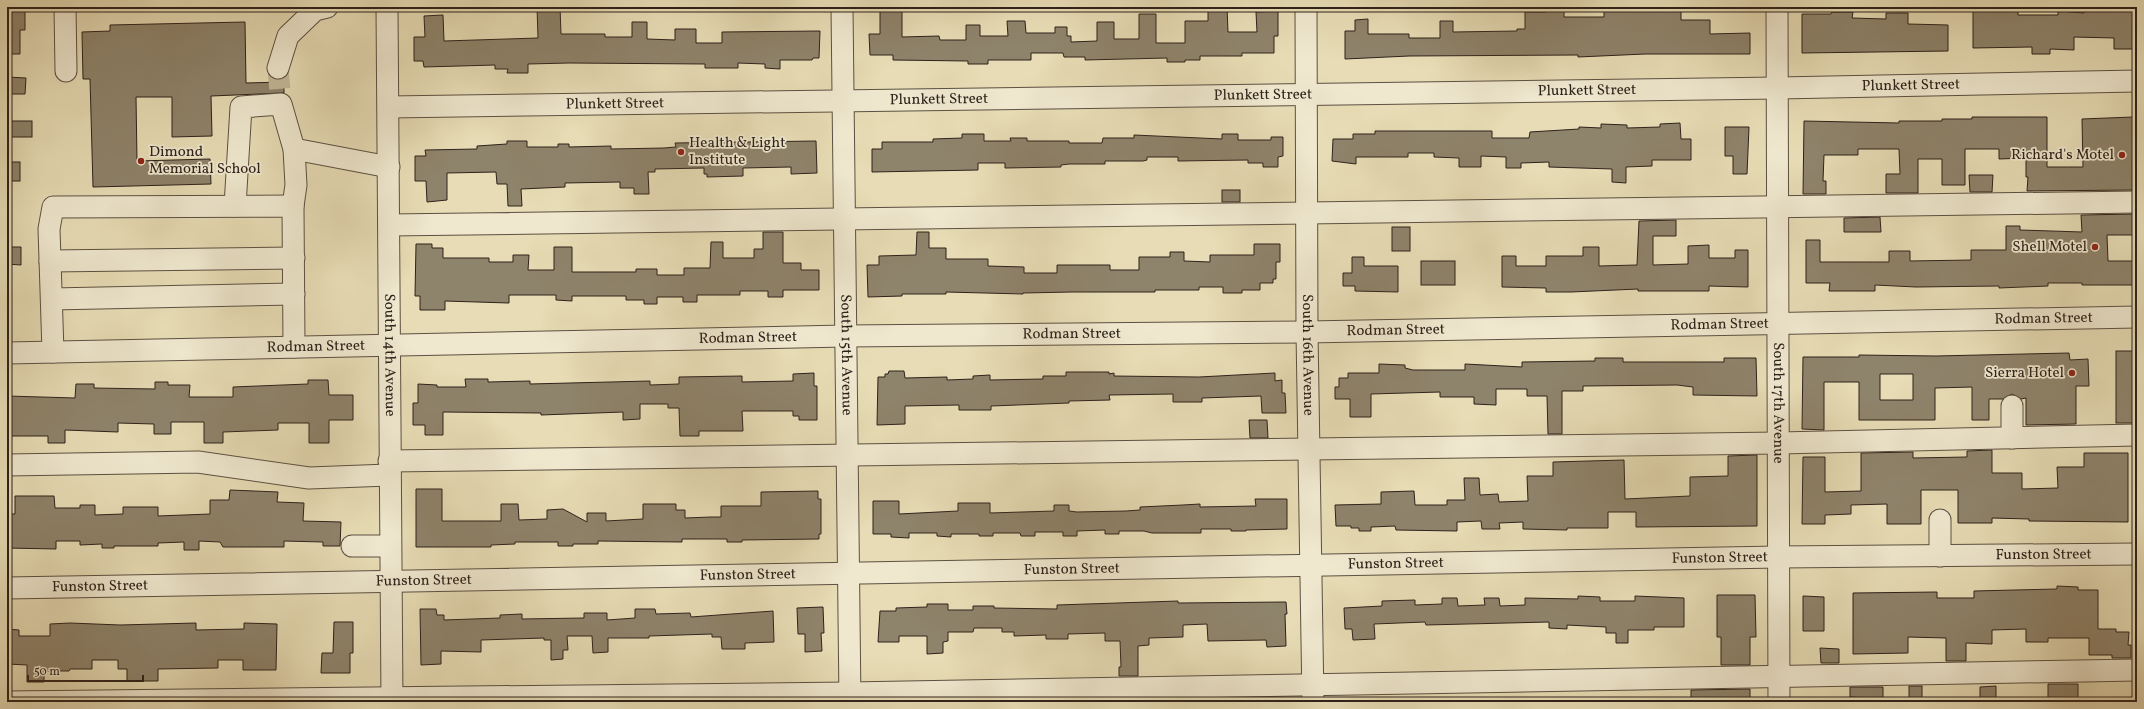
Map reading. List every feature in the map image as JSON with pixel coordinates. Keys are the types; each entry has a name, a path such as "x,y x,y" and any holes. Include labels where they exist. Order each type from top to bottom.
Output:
{"street":[{"path":"65,7 66,71"},
{"path":"278,68 288,36 315,10 328,7"},
{"name":"South 14th Avenue","path":"387,7 389,167 388,345 392,700"},
{"name":"South 15th Avenue","path":"842,7 843,219 850,697"},
{"name":"South 16th Avenue","path":"1306,7 1305,95 1307,332 1313,693"},
{"name":"South 17th Avenue","path":"1777,7 1779,702"},
{"name":"Plunkett Street","path":"388,107 1778,88 2137,81"},
{"path":"234,206 241,107 281,104 294,149 296,185 293,206 294,347"},
{"path":"294,149 389,167"},
{"path":"388,225 2137,202"},
{"path":"53,352 49,229 53,207 293,206"},
{"path":"50,261 294,258"},
{"path":"52,299 294,294"},
{"name":"Rodman Street","path":"7,352 845,336 1307,332 1779,322 2137,317"},
{"path":"2012,406 2012,438"},
{"path":"7,464 198,462 309,478 390,468 846,456 1779,443 2137,435"},
{"path":"1940,520 1940,556"},
{"path":"352,546 390,546"},
{"name":"Funston Street","path":"7,588 1778,557 2137,554"},
{"path":"7,702 1313,693 1779,676 2137,670"}],"building":[{"path":"7,7 25,7 25,30 20,30 20,54 7,54"},
{"path":"537,7 560,7 561,34 605,34 605,37 632,37 632,22 647,22 647,39 675,40 675,29 696,29 696,43 722,43 722,32 820,31 819,58 813,58 812,60 780,60 780,69 765,68 765,64 738,63 738,68 705,68 705,64 528,64 528,73 507,73 508,69 495,69 495,65 424,67 423,61 414,61 414,37 425,37 424,16 443,15 444,41 538,38"},
{"path":"880,7 902,7 902,37 939,36 940,40 966,40 966,25 980,25 980,36 1008,36 1007,21 1025,21 1026,33 1055,33 1055,27 1067,27 1067,36 1071,36 1071,42 1097,41 1097,22 1114,22 1114,39 1139,39 1139,14 1156,14 1156,43 1185,43 1185,21 1208,21 1208,7 1227,7 1228,32 1257,32 1256,12 1278,11 1278,36 1274,36 1274,53 1242,53 1242,56 1200,56 1200,60 1185,60 1185,62 1167,62 1167,58 1085,60 1085,57 1064,57 1063,53 1031,53 1031,60 988,60 988,64 968,64 968,61 893,60 893,55 870,55 869,34 880,34"},
{"path":"1546,7 1564,7 1564,17 1604,17 1604,7 1681,7 1681,20 1710,20 1710,34 1750,33 1750,54 1645,54 1578,57 1578,55 1409,56 1345,59 1345,31 1355,31 1355,20 1368,19 1368,34 1409,34 1409,38 1440,38 1440,21 1453,21 1453,32 1517,31 1517,29 1525,29 1525,12 1546,12"},
{"path":"1973,7 2018,7 2018,15 2058,15 2058,11 2084,13 2084,7 2137,7 2137,49 2114,49 2114,38 2074,37 2074,50 2050,49 2050,54 2032,54 2032,47 1973,48"},
{"path":"1832,12 1853,12 1852,18 1886,19 1886,13 1908,13 1908,24 1948,25 1948,51 1802,53 1802,14 1831,14"},
{"path":"245,22 246,83 284,82 284,93 211,96 212,136 172,137 172,97 136,97 137,161 210,159 211,184 93,187 90,79 83,79 82,32 110,31 110,25"},
{"path":"7,77 26,78 25,94 7,94"},
{"path":"1972,117 2047,117 2047,167 2083,167 2082,119 2133,117 2133,190 2027,191 2028,177 2026,177 2026,158 1999,159 1999,149 1965,149 1965,185 1942,185 1942,159 1918,159 1918,193 1886,193 1886,174 1900,174 1899,149 1858,149 1858,155 1824,155 1823,181 1826,181 1826,194 1803,194 1804,121 1899,123 1899,121 1972,119"},
{"path":"7,121 32,121 32,137 7,137"},
{"path":"1680,123 1681,139 1691,139 1691,160 1652,160 1652,166 1626,167 1626,183 1612,182 1612,169 1549,167 1549,162 1521,163 1521,168 1506,168 1506,157 1481,156 1481,167 1459,167 1459,158 1434,157 1434,153 1408,153 1408,157 1356,157 1356,164 1332,161 1333,139 1353,139 1353,134 1375,134 1375,131 1492,131 1492,138 1529,138 1530,132 1579,129 1579,127 1601,128 1601,124 1627,125 1627,128 1660,127 1660,124"},
{"path":"1725,127 1749,127 1747,174 1733,174 1733,156 1725,156"},
{"path":"962,134 984,134 984,141 1011,141 1010,138 1027,138 1027,141 1069,141 1069,143 1102,143 1103,138 1134,138 1134,135 1222,139 1222,134 1238,134 1238,140 1271,140 1271,137 1283,137 1283,156 1278,157 1278,167 1263,167 1263,163 1248,163 1248,160 1178,161 1178,157 1147,157 1147,160 1143,161 1105,161 1105,164 1069,164 1061,165 1061,167 1005,168 1005,163 978,163 978,170 872,172 872,149 882,149 882,142 933,142 933,139 962,138"},
{"path":"507,141 527,141 527,147 558,147 558,144 569,144 569,147 611,146 611,149 676,147 675,143 816,141 817,173 791,174 791,167 743,168 743,176 707,177 707,174 704,174 704,168 655,169 655,172 648,172 649,194 634,194 634,188 620,188 620,182 565,183 565,187 521,189 522,206 508,206 507,184 497,184 496,172 447,173 447,200 427,202 426,181 415,181 415,156 426,156 425,150 477,149 477,146 507,144"},
{"path":"7,162 20,162 20,181 7,181"},
{"path":"1969,175 1993,175 1992,192 1970,192"},
{"path":"1222,190 1240,190 1240,202 1222,202"},
{"path":"2137,214 2137,235 2107,235 2108,261 2137,261 2137,285 2082,285 2082,283 2048,283 2048,286 1999,288 1999,286 1916,287 1875,285 1875,291 1829,291 1830,283 1806,283 1806,240 1820,240 1820,262 1889,262 1889,251 1910,251 1910,261 1971,260 1971,250 2006,250 2006,226 2020,226 2020,230 2082,232 2081,215"},
{"path":"1880,217 1881,232 1844,232 1844,218"},
{"path":"1676,220 1676,236 1653,236 1653,265 1688,264 1688,246 1709,245 1709,258 1735,258 1735,250 1748,250 1748,287 1709,286 1709,291 1638,291 1638,289 1546,292 1546,288 1502,287 1502,256 1516,256 1516,266 1546,266 1546,256 1583,256 1583,247 1599,247 1599,266 1637,265 1639,221"},
{"path":"1392,227 1410,227 1410,251 1392,251"},
{"path":"763,232 783,232 783,263 801,263 801,270 819,270 819,290 783,290 783,297 768,297 768,291 740,291 740,295 697,295 697,302 683,302 683,297 657,297 657,304 644,304 644,300 626,300 626,296 572,296 572,301 556,300 556,295 509,295 509,303 445,301 445,310 420,310 420,296 415,296 416,244 432,244 432,248 443,248 443,258 489,258 489,262 513,262 513,255 529,255 528,270 554,270 554,247 572,247 572,272 636,272 636,269 657,269 657,275 684,275 684,268 710,268 711,242 723,242 723,258 754,258 754,249 763,249"},
{"path":"917,232 929,232 929,248 946,248 946,259 988,259 988,266 1024,267 1024,273 1057,273 1057,265 1110,265 1110,270 1139,270 1139,257 1170,257 1170,252 1184,252 1184,261 1210,262 1210,255 1254,255 1254,244 1280,244 1280,262 1276,262 1276,279 1273,279 1273,283 1260,283 1260,290 1242,290 1242,293 1223,293 1223,287 1199,287 1199,290 1155,290 1155,292 1072,292 1023,294 946,292 946,294 902,294 902,296 868,297 867,265 879,265 879,256 916,255"},
{"path":"7,247 21,247 21,265 7,264"},
{"path":"1352,257 1364,257 1364,266 1398,266 1398,292 1355,291 1355,286 1343,286 1343,273 1352,273"},
{"path":"1421,261 1455,261 1455,285 1421,285"},
{"path":"2116,351 2137,351 2137,423 2116,423"},
{"path":"2069,353 2070,360 2088,359 2089,386 2076,386 2076,424 2026,425 2026,398 2021,399 2012,394 2003,399 1989,399 1989,420 1972,420 1972,387 1935,388 1935,420 1859,420 1859,382 1824,382 1824,430 1802,429 1803,357 1859,357 1859,355 1936,356","holes":["1880,374 1913,374 1913,400 1880,400"]},
{"path":"1595,358 1623,358 1623,362 1724,362 1724,358 1756,358 1757,396 1693,395 1693,387 1677,385 1583,386 1583,391 1562,391 1562,434 1548,434 1547,396 1527,396 1527,389 1496,389 1496,405 1474,404 1474,397 1440,397 1440,392 1371,394 1371,417 1350,417 1350,399 1335,399 1335,387 1339,387 1339,378 1348,378 1348,373 1379,373 1379,364 1405,365 1405,368 1413,370 1465,370 1465,364 1522,367 1522,362 1595,361"},
{"path":"889,371 904,371 905,378 947,377 947,380 973,379 973,376 990,375 990,380 1043,379 1043,376 1066,376 1066,372 1109,372 1109,374 1114,373 1114,376 1199,377 1275,373 1275,381 1282,380 1282,393 1285,393 1286,413 1262,413 1261,396 1202,398 1202,402 1173,402 1173,394 1109,395 1110,400 991,406 991,410 959,410 959,405 905,406 905,424 877,425 878,377 885,377 885,374 888,374"},
{"path":"814,373 814,386 817,386 817,420 799,420 799,416 793,416 793,411 742,411 743,431 699,431 699,436 680,436 679,408 668,408 668,404 640,404 640,419 623,420 623,412 541,415 541,413 443,412 443,435 425,435 425,425 413,425 413,403 418,403 418,384 437,385 437,387 466,387 465,379 488,379 488,382 530,381 530,384 650,381 650,385 679,384 679,377 742,376 742,382 793,381 793,374"},
{"path":"308,380 328,380 329,395 353,395 353,420 329,420 329,443 309,443 309,423 278,423 278,430 223,432 223,443 204,443 204,422 171,422 171,434 154,434 154,424 118,423 118,432 65,430 65,443 48,443 48,436 7,436 7,396 75,398 76,384 94,384 94,388 155,389 155,382 168,382 168,385 190,385 189,397 233,397 233,387 308,384"},
{"path":"1249,420 1267,420 1268,438 1250,438"},
{"path":"1992,450 1992,473 2022,473 2022,489 2058,488 2057,467 2084,467 2084,453 2128,453 2128,522 2029,521 2029,519 1992,518 1992,523 1958,523 1958,490 1921,490 1921,524 1887,524 1887,504 1851,505 1851,514 1825,515 1825,524 1802,524 1803,457 1825,457 1825,492 1861,491 1861,453 1913,452 1913,458 1967,457 1967,451"},
{"path":"1757,455 1757,526 1636,527 1636,512 1608,512 1608,528 1567,528 1567,530 1523,529 1523,522 1499,523 1500,529 1482,529 1481,521 1457,522 1457,531 1396,530 1395,526 1371,527 1371,531 1359,531 1359,528 1351,528 1351,526 1336,526 1335,505 1381,504 1381,492 1414,491 1415,505 1447,505 1447,500 1465,500 1464,478 1479,478 1480,495 1498,494 1499,502 1528,501 1527,476 1553,476 1553,462 1624,460 1625,499 1690,496 1690,477 1728,476 1728,456"},
{"path":"416,489 442,489 442,521 501,521 501,504 518,504 519,520 547,519 547,510 563,509 587,522 587,513 606,513 606,521 643,519 643,504 676,504 676,510 685,510 685,518 721,517 721,506 761,506 761,492 818,491 818,499 821,499 821,534 819,534 819,539 742,540 742,542 727,542 727,539 682,539 682,542 598,541 598,544 573,544 573,546 558,546 558,542 515,542 515,544 491,545 491,547 416,547"},
{"path":"230,490 278,492 277,502 304,503 303,521 341,522 340,546 323,546 323,542 284,541 284,547 223,547 220,542 199,541 199,550 184,550 184,542 158,543 158,546 114,546 114,548 102,548 102,544 80,545 80,541 56,541 56,549 7,548 7,514 15,514 15,496 54,496 55,508 80,508 80,505 95,505 95,515 123,514 123,507 158,507 158,516 210,514 210,500 229,500"},
{"path":"1255,499 1287,499 1287,529 1231,531 1231,529 1201,529 1201,533 1119,531 1119,534 1105,534 1105,530 1077,531 1077,536 1063,536 1063,532 1035,532 1035,536 1021,536 1020,533 993,533 993,536 979,536 979,534 951,534 951,537 937,536 937,533 909,533 909,538 891,537 891,534 873,534 873,501 899,501 899,514 958,511 958,503 990,503 990,513 1054,511 1054,505 1069,505 1069,511 1077,512 1126,511 1140,510 1140,507 1200,504 1200,507 1256,506"},
{"path":"2057,586 2078,587 2078,590 2098,590 2098,629 2116,629 2116,632 2129,632 2128,645 2131,645 2131,658 2112,658 2112,655 2089,655 2089,638 2048,638 2048,642 2026,642 2026,629 1992,630 1992,644 1966,643 1966,661 1946,661 1946,638 1908,637 1908,653 1853,654 1853,593 1937,592 1937,598 1974,598 1974,591 2057,589"},
{"path":"1717,595 1755,595 1756,637 1750,637 1750,665 1721,665 1721,637 1717,637"},
{"path":"1578,596 1600,597 1600,601 1635,601 1635,596 1684,598 1684,627 1654,627 1654,630 1628,630 1628,643 1616,643 1616,633 1606,633 1606,627 1567,625 1567,629 1549,628 1549,622 1426,625 1425,622 1374,624 1375,639 1353,640 1352,629 1345,629 1344,608 1382,606 1382,601 1415,600 1415,605 1442,604 1442,598 1457,598 1458,606 1485,605 1484,598 1499,598 1500,606 1525,605 1525,598 1578,599"},
{"path":"1803,596 1824,597 1824,631 1803,631"},
{"path":"1178,601 1178,603 1286,602 1286,646 1267,647 1266,640 1208,641 1207,624 1183,625 1183,637 1149,638 1149,645 1138,646 1138,676 1119,676 1119,667 1121,667 1120,641 1105,641 1105,633 1068,634 1068,639 1046,639 1046,635 1014,636 1014,632 1002,632 1002,628 974,628 973,632 948,632 948,641 943,642 943,653 927,654 927,636 899,636 899,642 878,642 880,611 896,611 896,608 927,607 927,604 948,604 948,610 973,610 973,606 994,606 994,608 1057,609 1057,605"},
{"path":"823,607 824,633 821,633 822,651 805,652 805,634 798,634 797,608"},
{"path":"420,609 436,609 437,615 444,615 444,620 500,618 500,615 522,614 522,619 584,618 584,613 607,613 607,620 635,618 635,609 655,609 656,614 690,613 691,617 773,611 774,642 745,643 745,649 722,649 721,637 712,637 712,634 649,636 649,638 608,638 608,652 593,653 592,636 567,636 568,650 563,650 563,659 551,660 551,640 544,640 544,638 481,640 481,652 441,651 441,664 421,665"},
{"path":"334,622 353,622 353,653 350,653 350,673 321,673 322,653 333,653"},
{"path":"70,623 120,625 196,623 196,630 244,629 244,623 277,624 276,670 243,670 243,660 218,660 218,668 158,669 158,681 127,681 127,669 118,669 118,660 92,660 92,669 44,671 44,682 27,682 27,665 7,664 7,629 19,630 19,636 50,636 50,624"},
{"path":"1820,648 1839,649 1839,663 1821,663"},
{"path":"2048,684 2078,684 2078,700 2048,701"},
{"path":"1909,686 1922,686 1922,702 1909,702"},
{"path":"1996,686 1996,702 1980,702 1980,687"},
{"path":"1850,687 1883,687 1883,699 1850,697"},
{"path":"1750,689 1750,702 1691,702 1691,690"}],"tunnel":[{"path":"278,68 281,104"}],"place":[{"name":"Health & Light Institute","path":"681,152"},
{"name":"Richard's Motel","path":"2122,155"},
{"name":"Dimond Memorial School","path":"141,161"},
{"name":"Shell Motel","path":"2095,247"},
{"name":"Sierra Hotel","path":"2072,373"}]}
